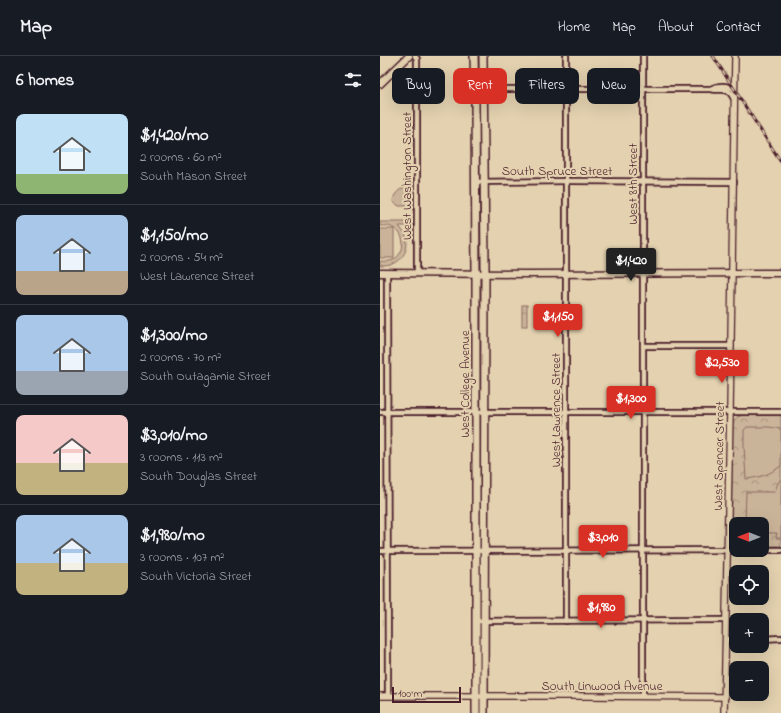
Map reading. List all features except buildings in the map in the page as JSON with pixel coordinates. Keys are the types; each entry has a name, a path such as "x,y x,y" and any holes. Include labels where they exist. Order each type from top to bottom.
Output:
{"main road":[{"path":"380,84 409,56"},
{"name":"West College Avenue","path":"474,56 474,68"},
{"name":"West College Avenue","path":"483,56 483,68"},
{"name":"West College Avenue","path":"475,104 476,182 480,273"},
{"name":"West College Avenue","path":"484,104 484,182 480,273 480,412 476,551 476,640 480,696 484,713"},
{"path":"380,273 781,273"},
{"name":"West College Avenue","path":"476,713 480,696 485,654 485,551 480,412"},
{"path":"476,640 481,652 485,654"}],"street":[{"name":"West Washington Street","path":"415,56 417,59 417,273"},
{"name":"West Lawrence Street","path":"566,56 566,68"},
{"name":"West 8th Street","path":"643,56 643,696"},
{"name":"West Spencer Street","path":"724,713 728,550 735,56"},
{"path":"711,89 726,86 734,89"},
{"path":"579,88 711,89 728,91 731,93 734,100"},
{"name":"West Lawrence Street","path":"566,104 566,621"},
{"name":"South Spruce Street","path":"476,182 734,182"},
{"path":"387,273 388,696"},
{"path":"642,346 731,346"},
{"path":"380,412 781,412"},
{"path":"380,551 781,550"},
{"path":"476,621 726,620"},
{"path":"769,638 781,638"},
{"name":"South Linwood Avenue","path":"380,696 725,697"}],"green space":[{"path":"405,187 409,188 409,206 399,206 393,202 394,197 398,191"},
{"path":"380,222 409,222 409,226 399,226 405,234 407,247 401,259 388,266 380,266 380,261 393,260 400,253 403,244 397,231 390,226 380,226"},
{"path":"380,229 394,229 394,258 380,258"},
{"path":"522,305 527,305 527,326 522,326"},
{"path":"781,415 781,546 769,546 769,517 731,517 733,424 735,419 741,416"},
{"path":"747,427 769,427 781,429 781,466 765,475 746,479 744,430"},
{"path":"781,478 781,538 776,538 777,533 769,533 769,517 745,517 746,492 775,492"}],"railway":[{"path":"713,56 781,162"}]}
